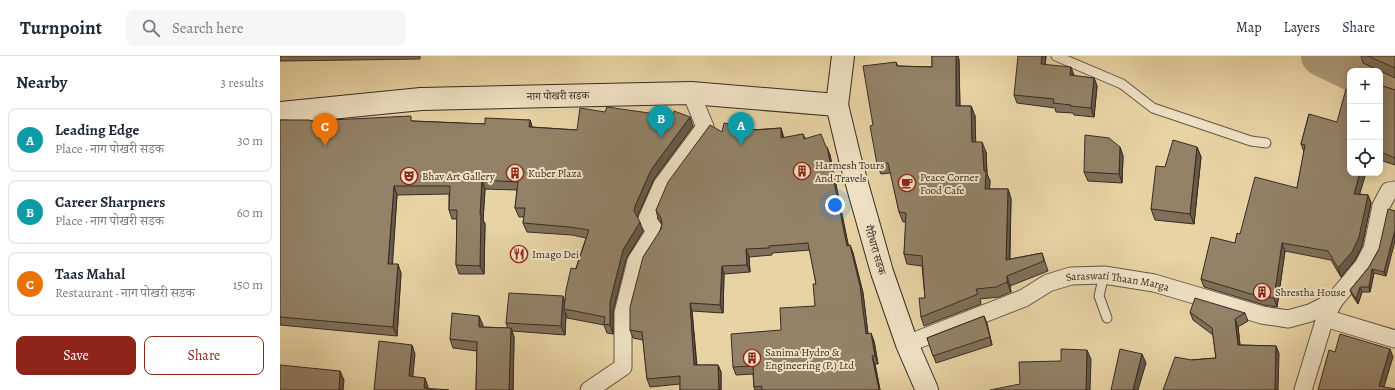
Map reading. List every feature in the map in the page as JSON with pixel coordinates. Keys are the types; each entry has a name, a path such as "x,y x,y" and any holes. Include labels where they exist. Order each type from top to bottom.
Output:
{"main road":[{"path":"837,105 843,56"},
{"name":"नाग पोखरी सडक","path":"280,113 420,99 691,93 837,105"},
{"name":"गैरीधारा सडक","path":"837,105 850,159 874,245 907,344 927,390"}],"street":[{"path":"589,390 623,367 623,313 636,261 655,231 648,218 662,184 705,127 691,93"},
{"name":"Saraswati Thaan Marga","path":"1303,390 1325,318 1334,300 1363,266 1372,249 1381,206 1389,191 1395,190"},
{"name":"Saraswati Thaan Marga","path":"907,344 1024,298 1048,284 1070,276 1104,275 1154,283 1262,315 1288,319 1310,313 1334,300"},
{"path":"1325,318 1395,339"}],"lane":[{"path":"1056,56 1122,84 1153,108 1250,141 1266,143"},
{"path":"1104,275 1100,296 1107,318"}],"building":[{"path":"932,56 956,56 956,106 971,106 972,142 982,142 984,171 986,171 985,189 1008,189 1006,260 1042,253 1044,261 1007,276 1007,282 996,287 976,289 978,294 921,317 919,298 925,298 922,256 904,254 906,213 899,212 888,163 877,164 870,126 873,125 863,66 896,62 897,66 932,67"},
{"path":"1018,56 1042,56 1041,64 1071,67 1070,75 1094,78 1091,108 1053,103 1054,99 1014,95"},
{"path":"1368,56 1395,56 1395,68"},
{"path":"1383,86 1395,90 1395,158 1383,153"},
{"path":"1347,89 1347,176 1359,176 1354,194 1368,195 1359,237 1352,252 1338,268 1328,251 1282,243 1274,298 1261,297 1201,279 1211,237 1235,243 1237,233 1240,234 1255,177 1297,188 1305,145 1301,144 1309,114 1337,122"},
{"path":"607,107 656,114 658,109 673,115 674,111 690,117 651,170 635,206 634,211 640,222 623,250 610,302 610,325 604,324 605,317 564,309 566,290 571,268 576,269 589,230 523,223 525,208 515,208 518,182 482,180 480,266 456,265 457,210 449,210 450,186 394,186 388,264 398,264 393,327 280,317 280,120 310,121 411,116 411,121 485,124 485,118 530,120 529,127 577,130 580,108 605,112"},
{"path":"724,123 756,130 781,128 781,138 803,134 804,139 821,134 827,147 847,246 850,245 860,286 866,334 871,333 875,356 872,356 879,390 762,390 762,386 754,387 753,366 733,367 731,334 781,330 780,308 815,306 813,284 816,284 808,243 769,246 769,248 746,249 747,265 722,266 720,305 690,303 694,365 718,365 719,390 680,390 680,376 647,379 642,332 630,330 630,307 643,257 661,229 661,218 656,210 668,182 710,125 722,132"},
{"path":"1085,135 1109,138 1120,147 1119,174 1084,172"},
{"path":"1173,140 1197,147 1190,214 1151,209 1156,166 1165,167"},
{"path":"1388,209 1395,211 1395,230 1384,272 1372,269 1369,287 1360,287 1356,299 1350,290 1369,267 1379,249"},
{"path":"509,293 563,296 561,326 506,323"},
{"path":"1195,298 1245,313 1235,319 1238,345 1276,346 1275,390 1163,390 1175,357 1192,360 1216,358 1212,328 1190,312"},
{"path":"452,313 479,316 479,327 511,328 509,390 476,390 477,342 450,339"},
{"path":"984,316 990,337 933,356 927,338"},
{"path":"1340,334 1390,349 1379,386 1395,390 1318,390 1329,350 1335,352"},
{"path":"379,341 412,345 409,376 425,378 424,388 449,390 374,390"},
{"path":"1061,349 1087,350 1086,390 990,390 1020,384 1019,362 1061,361"},
{"path":"1120,349 1142,354 1133,390 1111,390"},
{"path":"280,365 340,371 339,390 280,390"}],"waterway":[{"path":"1321,56 1347,69"},
{"path":"1383,86 1395,92"}],"place":[{"name":"Career Sharpners","path":"661,138"},
{"name":"Leading Edge","path":"741,145"},
{"name":"Taas Mahal","path":"325,146"},
{"name":"Harmesh Tours And Travels","path":"802,171"},
{"name":"Kuber Plaza","path":"515,173"},
{"name":"Bhav Art Gallery","path":"409,176"},
{"name":"Peace Corner Food Cafe","path":"907,183"},
{"name":"Imago Dei","path":"519,254"},
{"name":"Shrestha House","path":"1262,292"},
{"name":"Sanima Hydro & Engineering (P.) Ltd","path":"752,358"}]}
